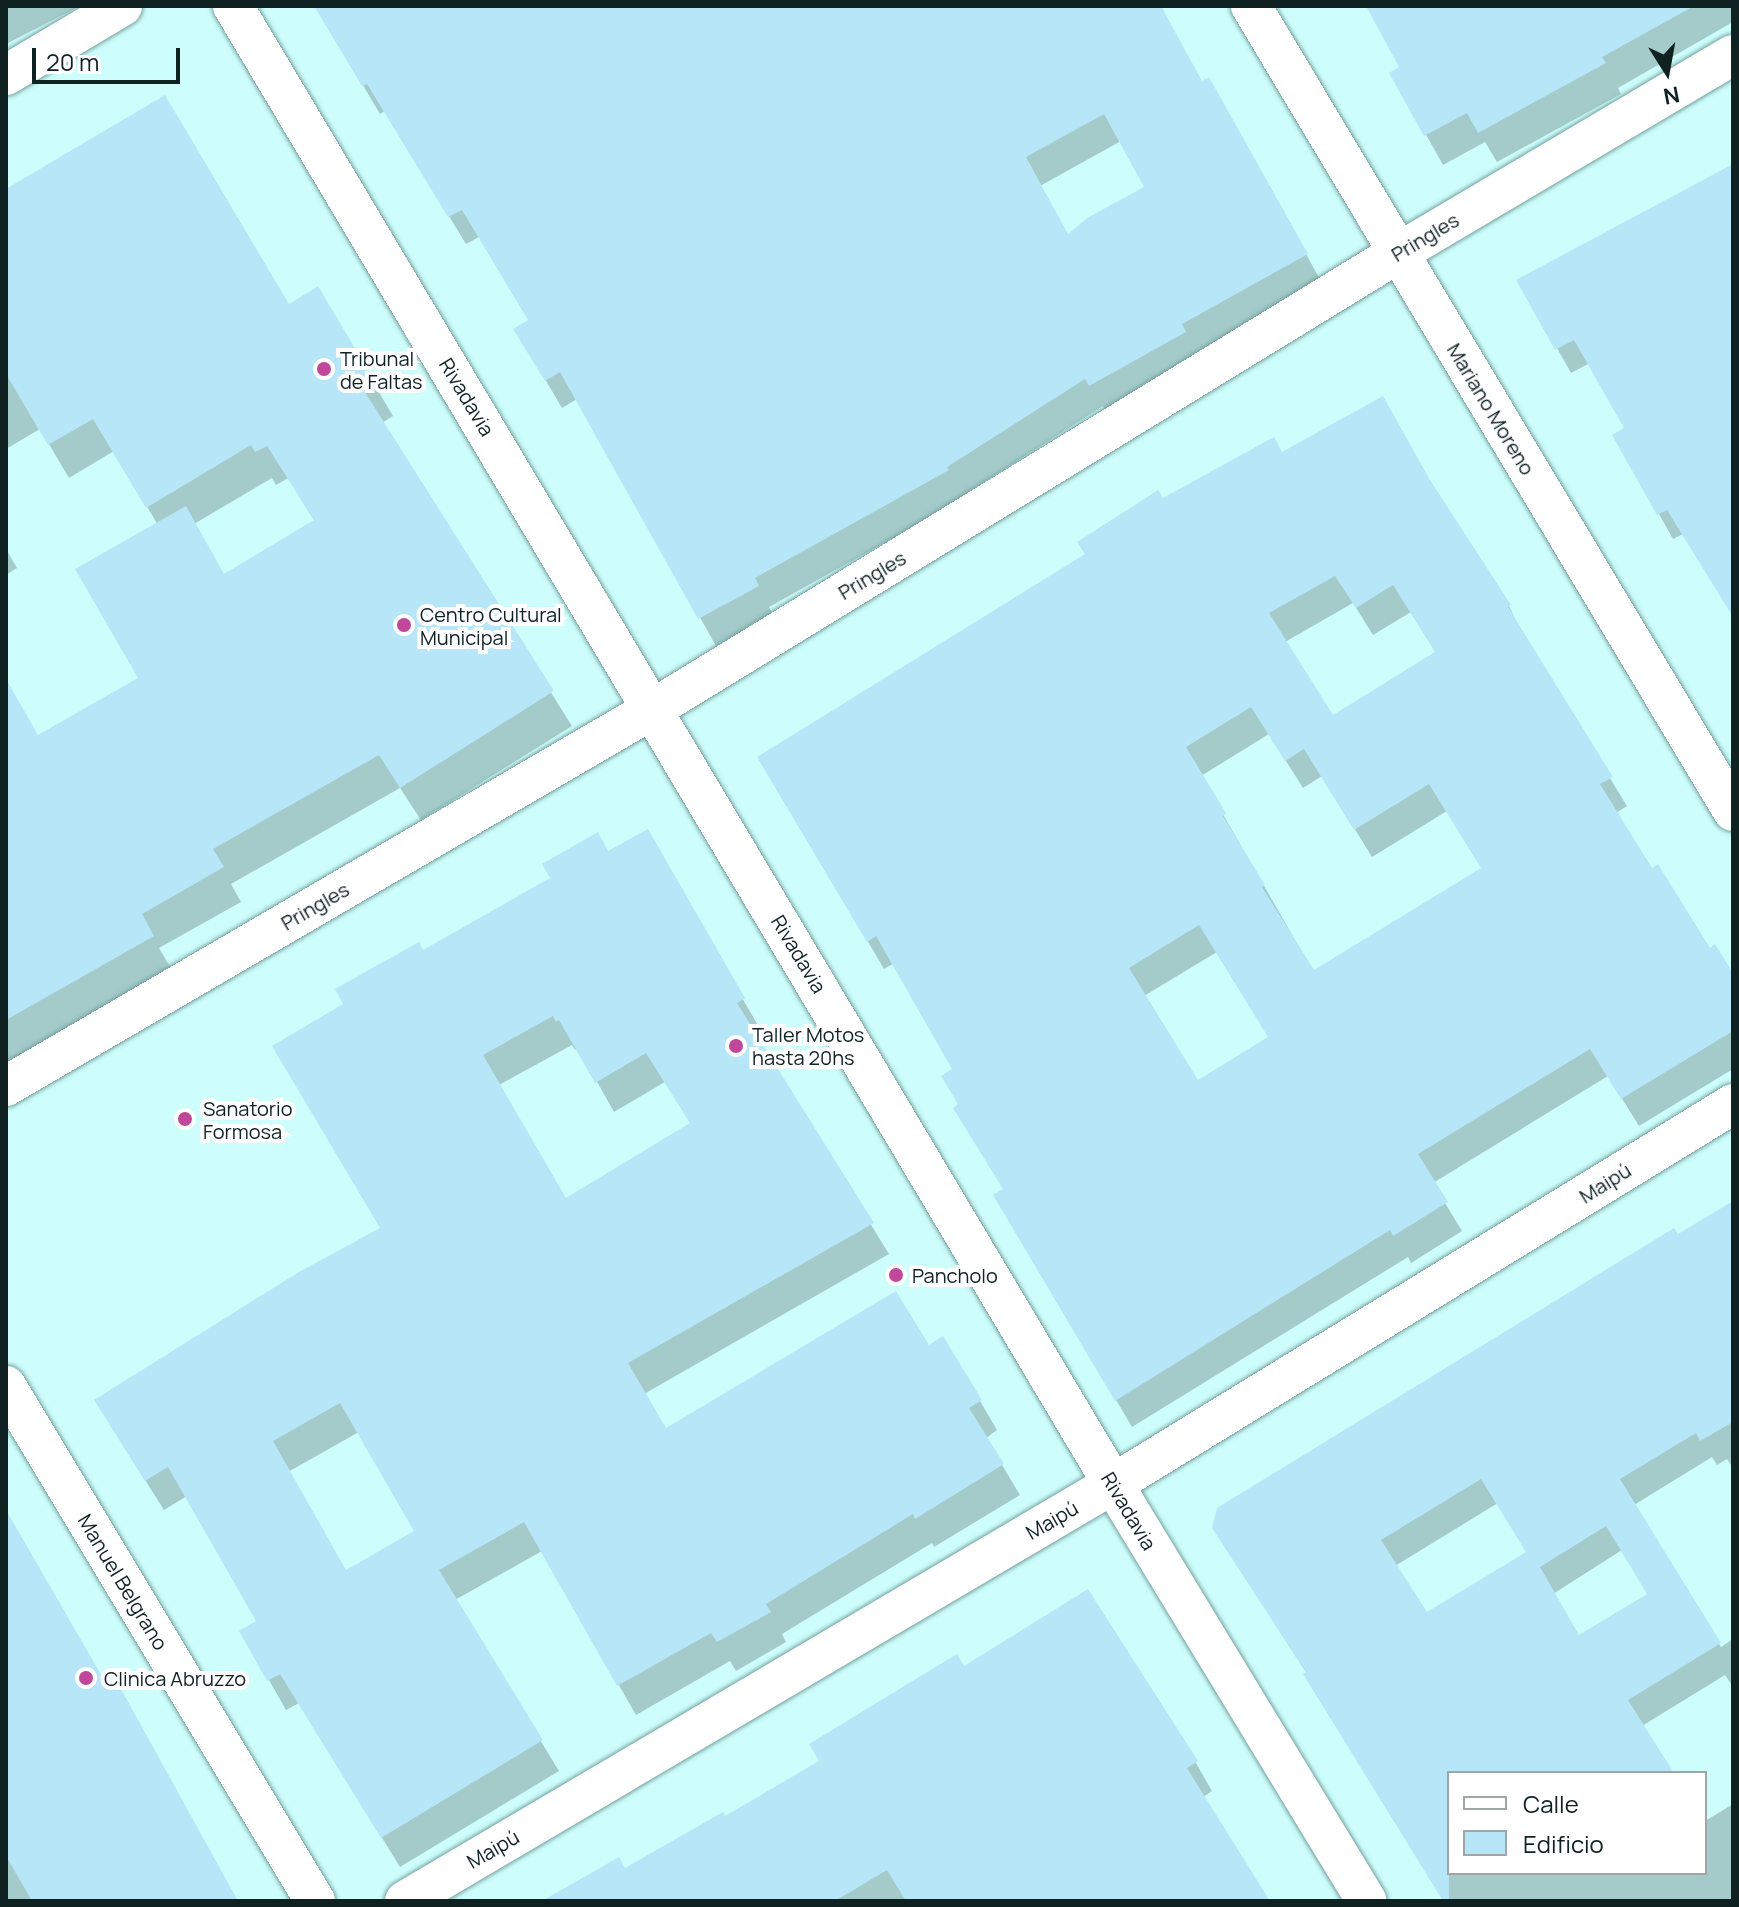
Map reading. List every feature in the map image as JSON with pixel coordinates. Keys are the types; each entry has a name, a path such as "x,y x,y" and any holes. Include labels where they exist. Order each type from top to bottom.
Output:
{"street":[{"path":"6,75 122,6"},
{"name":"Rivadavia","path":"233,6 1113,1484 1367,1901"},
{"name":"Mariano Moreno","path":"1251,6 1733,811"},
{"name":"Pringles","path":"6,1086 653,709 1398,253 1733,55"},
{"name":"Maipú","path":"405,1901 1113,1484 1733,1104"},
{"name":"Manuel Belgrano","path":"6,1386 315,1901"}],"building":[{"path":"314,6 1161,6 1202,81 1209,77 1308,254 1182,324 1186,332 1089,386 1085,379 947,467 949,470 755,578 759,586 698,619 560,372 545,381 513,329 528,320 462,210 448,217 367,84 362,86","holes":["1104,114 1144,187 1087,218 1068,234 1026,157"]},
{"path":"1366,6 1694,6 1602,57 1606,63 1478,133 1467,113 1424,136 1389,73 1399,67"},
{"path":"165,95 289,304 318,286 375,382 363,389 554,691 400,788 379,755 213,849 224,867 142,914 154,936 6,1020 6,679 38,735 138,678 75,569 186,506 224,574 314,520 267,446 255,452 251,445 146,508 93,419 48,445 6,374 6,189"},
{"path":"1733,164 1733,617 1667,510 1657,515 1612,435 1624,428 1574,340 1555,350 1516,280"},
{"path":"1383,396 1430,480 1511,605 1508,607 1613,777 1600,784 1652,868 1658,864 1710,948 1715,944 1733,973 1733,1031 1621,1099 1590,1049 1418,1154 1448,1202 1393,1236 1390,1230 1115,1401 993,1195 1003,1189 953,1108 958,1104 941,1076 952,1069 876,936 867,942 757,757 1085,554 1077,542 1158,490 1163,498 1274,437 1282,452","holes":["1335,576 1356,608 1393,585 1435,652 1333,715 1269,613","1251,707 1285,761 1304,749 1354,830 1429,784 1481,868 1314,970 1262,887 1265,885 1223,816 1226,813 1186,747","1199,925 1268,1037 1198,1080 1129,968"]},
{"path":"648,829 745,998 737,1003 874,1223 628,1363 666,1428 896,1291 929,1345 943,1336 982,1400 969,1408 1004,1464 915,1519 913,1514 766,1604 771,1612 717,1642 711,1633 617,1686 524,1522 439,1570 543,1740 381,1838 280,1674 267,1681 239,1631 256,1621 168,1467 145,1481 94,1400 299,1272 380,1228 272,1046 343,1004 335,989 419,942 423,950 550,878 542,864 598,832 608,851","holes":["553,1016 556,1022 559,1020 595,1083 646,1053 690,1123 566,1198 483,1055","340,1403 414,1531 346,1570 273,1441"]},
{"path":"1733,1201 1733,1422 1700,1441 1696,1433 1620,1479 1721,1643 1628,1700 1673,1771 1447,1771 1449,1901 1443,1901 1303,1674 1306,1672 1212,1528 1217,1508 1674,1228 1678,1234","holes":["1481,1479 1526,1552 1427,1612 1381,1540","1606,1526 1647,1594 1579,1635 1540,1567"]},
{"path":"6,1510 107,1685 116,1680 238,1901 32,1901 6,1856"},
{"path":"1088,1589 1198,1761 1187,1768 1270,1901 906,1901 887,1870 835,1901 542,1901 619,1857 625,1868 723,1812 725,1816 819,1761 809,1744 957,1654 964,1666"}],"place":[{"name":"Tribunal de Faltas","path":"324,369"},
{"name":"Centro Cultural Municipal","path":"404,625"},
{"name":"Taller Motos hasta 20hs","path":"736,1046"},
{"name":"Sanatorio Formosa","path":"185,1119"},
{"name":"Pancholo","path":"896,1275"},
{"name":"Clinica Abruzzo","path":"86,1678"}]}
